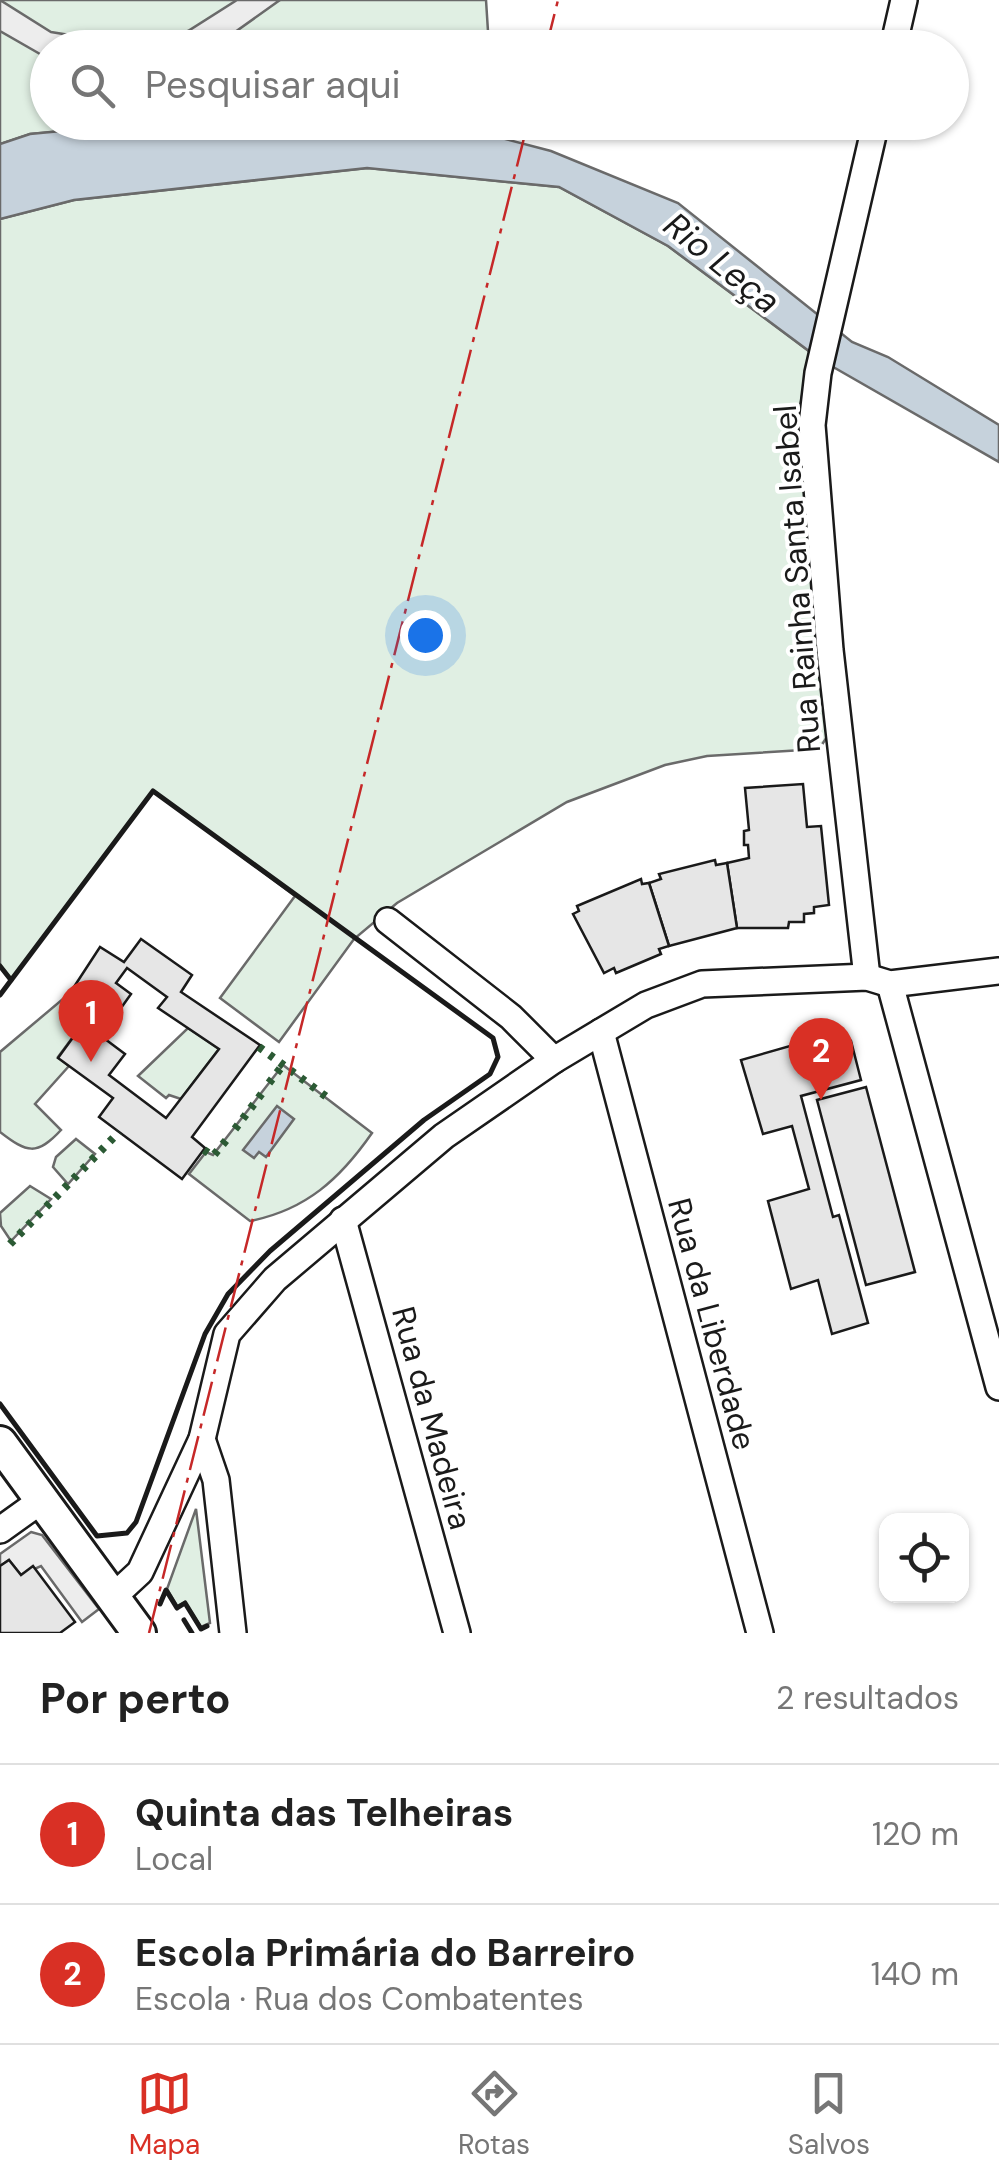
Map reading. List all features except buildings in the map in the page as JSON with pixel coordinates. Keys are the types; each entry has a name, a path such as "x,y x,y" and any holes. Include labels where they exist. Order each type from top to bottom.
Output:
{"street":[{"path":"897,30 904,0"},
{"name":"Rua Rainha Santa Isabel","path":"872,140 818,373 813,444 830,650 878,981 999,1387"},
{"path":"388,921 511,1016 554,1060"},
{"path":"113,1596 140,1572 202,1439 227,1334 275,1279 444,1136 554,1060 646,1005 702,984 878,981 999,970"},
{"name":"Rua da Liberdade","path":"601,1032 760,1633"},
{"name":"Rua da Madeira","path":"343,1220 457,1633"},
{"path":"202,1439 216,1480 233,1633"},
{"path":"0,1443 139,1633"},
{"path":"0,1530 42,1500"}],"green space":[{"path":"0,0 486,0 488,30 30,30 30,134 0,144"},
{"path":"368,168 559,187 668,246 810,352 798,418 831,731 819,749 707,756 665,765 567,802 397,903 354,939 279,1042 220,998 295,896 154,791 11,980 0,966 0,219 74,200"},
{"path":"70,993 93,1010 58,1057 69,1066 35,1104 61,1130 32,1149 0,1132 0,1052"},
{"path":"188,1028 219,1049 181,1099 169,1095 166,1098 138,1076"},
{"path":"283,1065 372,1133 347,1165 320,1190 288,1209 250,1221 189,1174 206,1152 213,1155"},
{"path":"76,1139 95,1154 68,1184 53,1167 56,1157"},
{"path":"30,1186 51,1199 11,1241 1,1226 0,1213"},
{"path":"196,1509 210,1623 201,1627 185,1602 177,1606 167,1589"}],"shaded area":[{"path":"0,0 48,30 30,30 30,48 0,31"},
{"path":"237,0 280,0 238,30 190,30"},
{"path":"31,1532 42,1535 99,1609 82,1622 41,1566 21,1575 9,1560 0,1566 0,1554"}],"water":[{"name":"Rio Leça","path":"30,134 30,140 509,140 551,151 678,203 852,342 888,357 999,425 999,462 821,360 668,246 559,187 367,168 74,200 0,219 0,144"},
{"path":"277,1106 294,1119 266,1157 259,1152 254,1158 243,1150"}],"hedge":[{"path":"259,1047 328,1098"},
{"path":"269,1083 283,1065"},
{"path":"235,1129 263,1092"},
{"path":"10,1244 119,1132"},
{"path":"204,1150 213,1156 228,1138"}],"wall":[{"path":"0,995 153,791 493,1038 498,1057 490,1074 424,1120 270,1251 228,1294 205,1334 136,1522 127,1533 97,1536 0,1404"},
{"path":"0,966 11,980"},
{"path":"160,1604 166,1590 177,1608 185,1603 201,1629 207,1626"},
{"path":"184,1620 192,1633"}],"power":[{"path":"550,30 558,0"},
{"path":"149,1633 523,140"}],"place":[{"name":"Quinta das Telheiras","path":"91,1062"},
{"name":"Escola Primária do Barreiro","path":"821,1100"}]}
